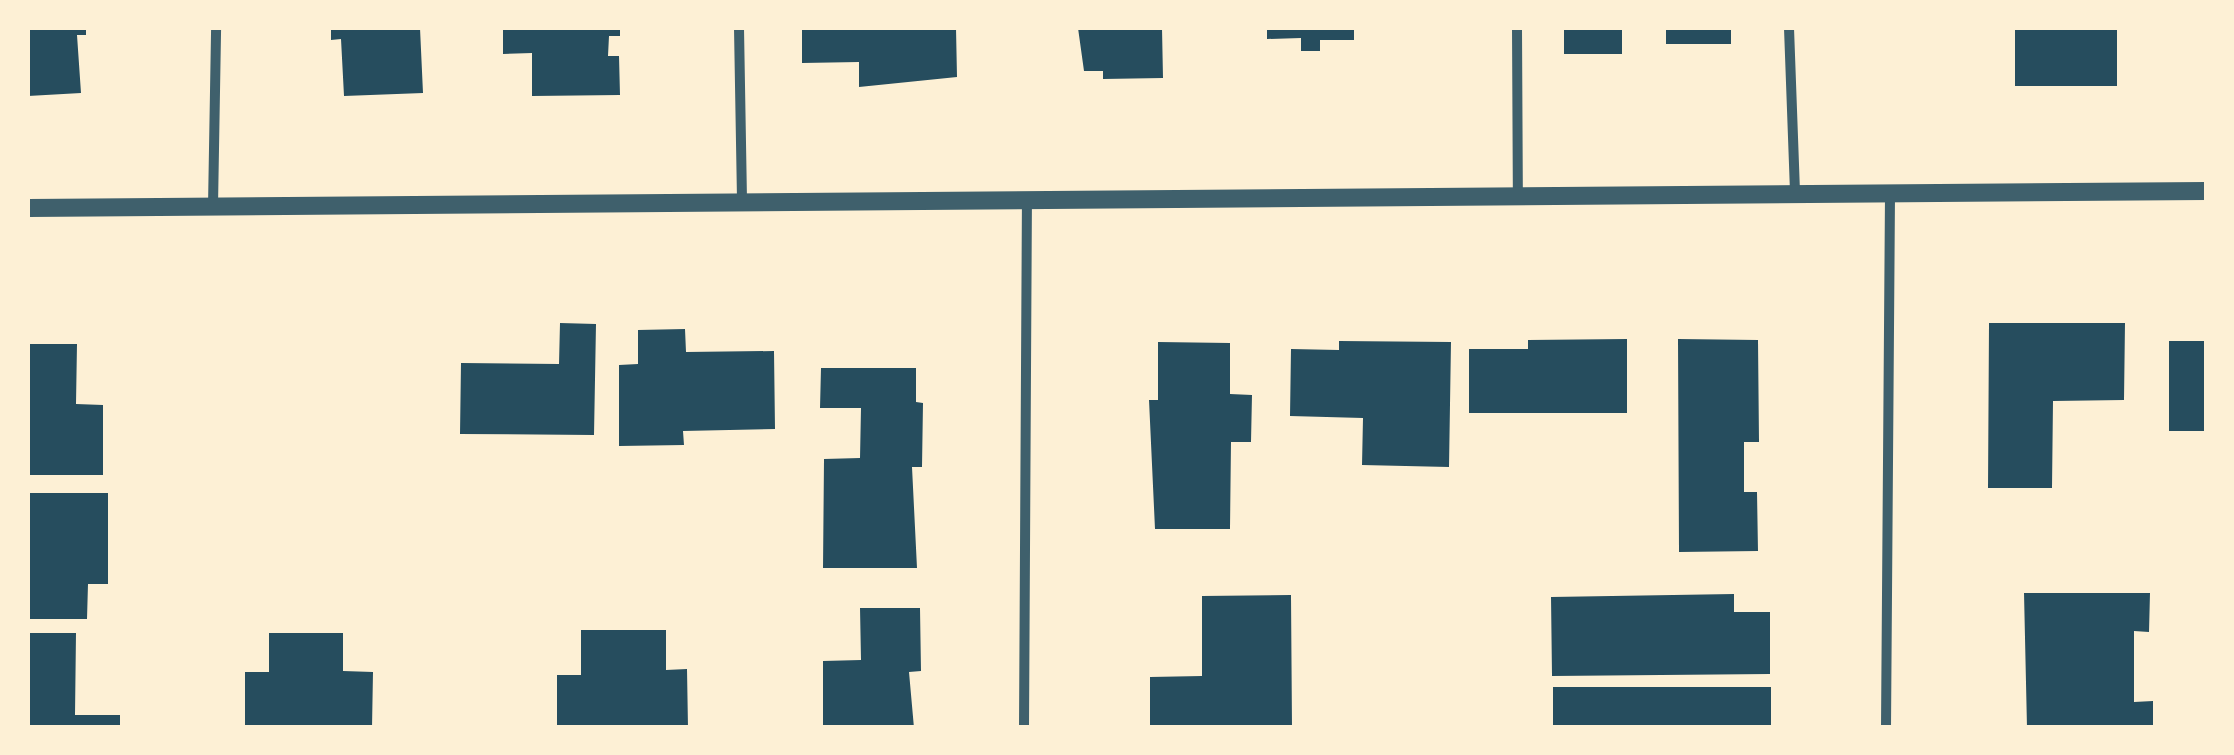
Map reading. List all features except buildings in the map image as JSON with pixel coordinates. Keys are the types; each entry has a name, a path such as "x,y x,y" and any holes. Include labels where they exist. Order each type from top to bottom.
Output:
{"street":[{"path":"213,206 216,28"},
{"path":"739,28 742,200"},
{"path":"1516,28 1518,197"},
{"path":"1790,28 1795,196"},
{"path":"28,208 2206,192"},
{"path":"1886,728 1890,194"},
{"path":"1024,728 1027,199"}]}
